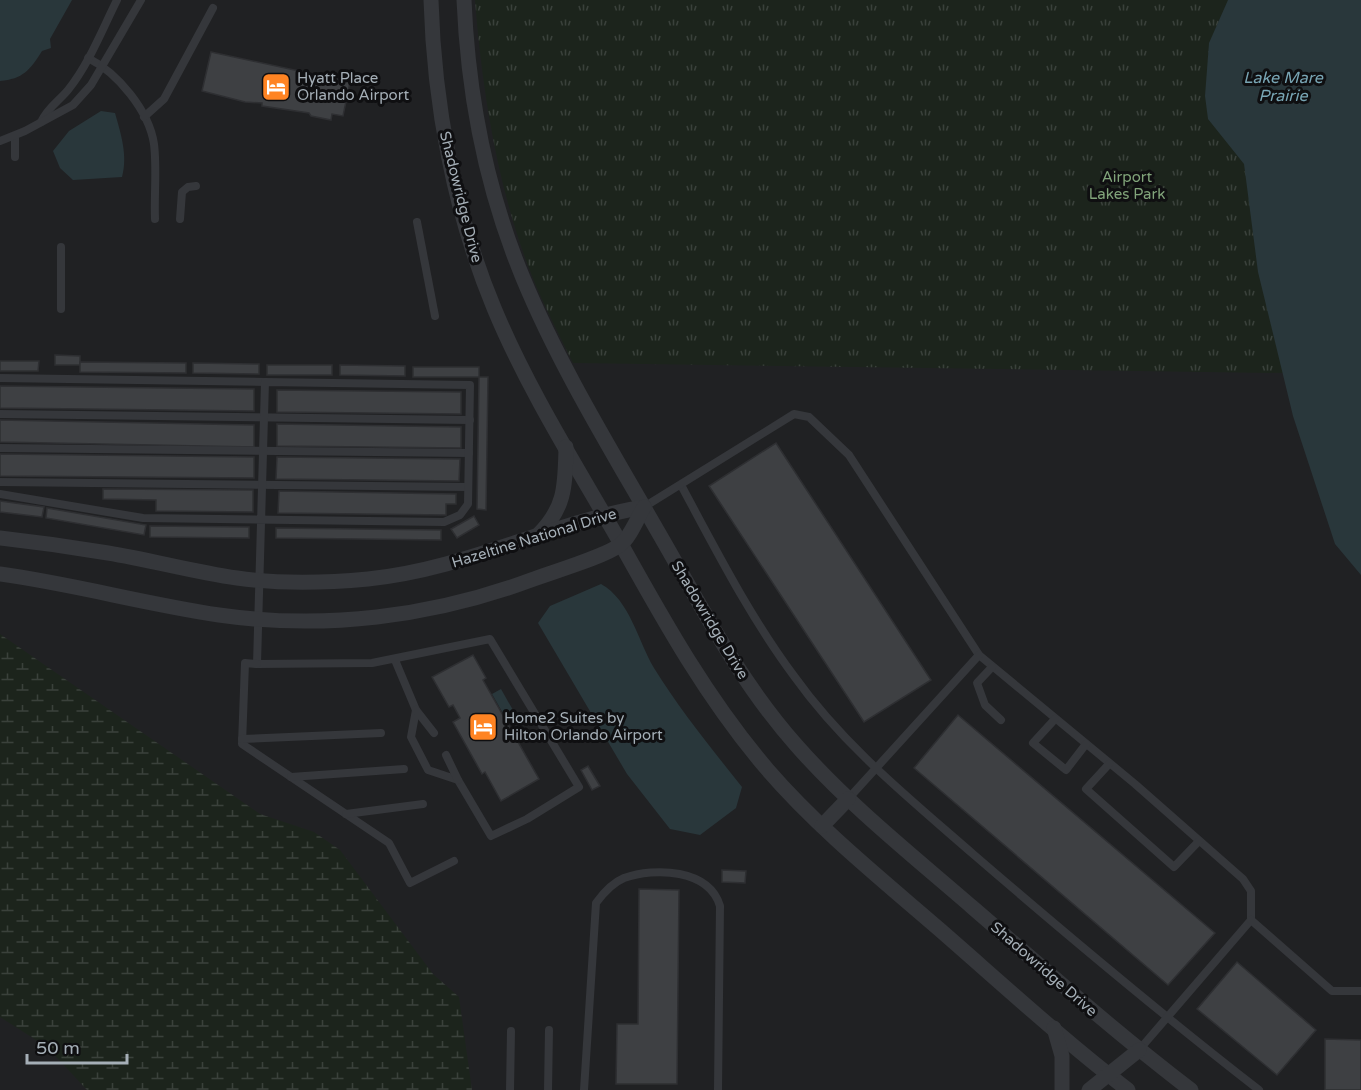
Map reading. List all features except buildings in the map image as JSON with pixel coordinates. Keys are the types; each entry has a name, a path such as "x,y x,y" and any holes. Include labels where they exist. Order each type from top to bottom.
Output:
{"street":[{"name":"Shadowridge Drive","path":"430,0 442,121 458,195 478,266 518,358 682,653 723,715 768,771 822,826 1128,1090"},
{"name":"Shadowridge Drive","path":"464,0 467,54 477,121 492,187 511,247 543,322 699,605 754,693 797,746 848,799 1139,1050 1191,1090"},
{"path":"538,535 556,515 563,497 566,445"},
{"name":"Hazeltine National Drive","path":"0,538 108,553 195,571 260,580 324,582 393,576 471,559 603,514 644,507"},
{"name":"Hazeltine National Drive","path":"621,545 644,507"},
{"path":"0,574 218,615 258,619 347,620 434,608 505,590 621,545"},
{"path":"822,826 848,799"},
{"path":"1054,1028 1062,1056 1062,1090"},
{"path":"1089,1090 1139,1050"}],"lane":[{"path":"41,123 48,108 67,92 88,58 117,0"},
{"path":"0,141 15,136 73,105 91,85 141,0"},
{"path":"144,117 164,99 213,8"},
{"path":"88,58 103,66 144,117 153,143 155,219"},
{"path":"15,136 15,157"},
{"path":"180,219 182,192 188,187 196,186"},
{"path":"417,222 435,316"},
{"path":"61,309 62,247"},
{"path":"0,378 470,385 468,487 465,510 444,522 143,518 0,494"},
{"path":"257,664 264,485 265,382"},
{"path":"0,414 470,420"},
{"path":"644,507 794,414 809,417 849,455 979,656 1110,764 1243,879 1251,891 1251,920 1139,1050"},
{"path":"0,448 469,453"},
{"path":"0,482 468,487"},
{"path":"681,485 751,611 794,677 876,771 1166,1018 1259,1090"},
{"path":"446,755 491,836 527,819 579,787 490,639 372,663 245,663 242,744 389,843 410,883 454,861"},
{"path":"848,799 979,656"},
{"path":"394,660 417,710 434,733"},
{"path":"992,667 977,683 984,705 1000,720"},
{"path":"417,710 411,737 428,770 458,780"},
{"path":"1055,719 1033,743 1066,770 1086,744"},
{"path":"242,739 381,733"},
{"path":"1110,764 1086,789 1174,867 1199,841"},
{"path":"291,777 404,769"},
{"path":"346,814 423,804"},
{"path":"584,1090 596,903 608,888 624,878 660,873 696,879 715,894 720,906 718,1090"},
{"path":"1251,920 1332,991 1361,991"},
{"path":"548,1090 549,1030"},
{"path":"510,1090 511,1031"}],"shaded area":[{"path":"0,0 1361,0 1361,1090 0,1090"}],"green space":[{"name":"Airport Lakes Park","path":"475,0 1361,0 1350,374 573,363 532,276 510,210 487,105"},
{"path":"0,634 260,814 314,832 340,850 433,974 459,997 472,1090 87,1090 47,1047 0,1017"}],"water":[{"path":"0,0 72,0 50,39 51,48 42,51 30,68 20,76 0,81"},
{"name":"Lake Mare Prairie","path":"1228,0 1361,0 1361,575 1335,544 1293,416 1258,272 1244,164 1208,119 1205,96 1209,43"},
{"path":"101,111 115,113 124,153 122,177 73,180 60,168 53,151 69,131"},
{"path":"601,584 611,591 626,610 648,657 664,684 742,787 736,808 700,835 670,829 627,774 538,623 550,606"},
{"path":"501,689 518,719 509,724 492,694"}],"place":[{"name":"Hyatt Place Orlando Airport","path":"276,87"},
{"name":"Home2 Suites by Hilton Orlando Airport","path":"483,727"}]}
